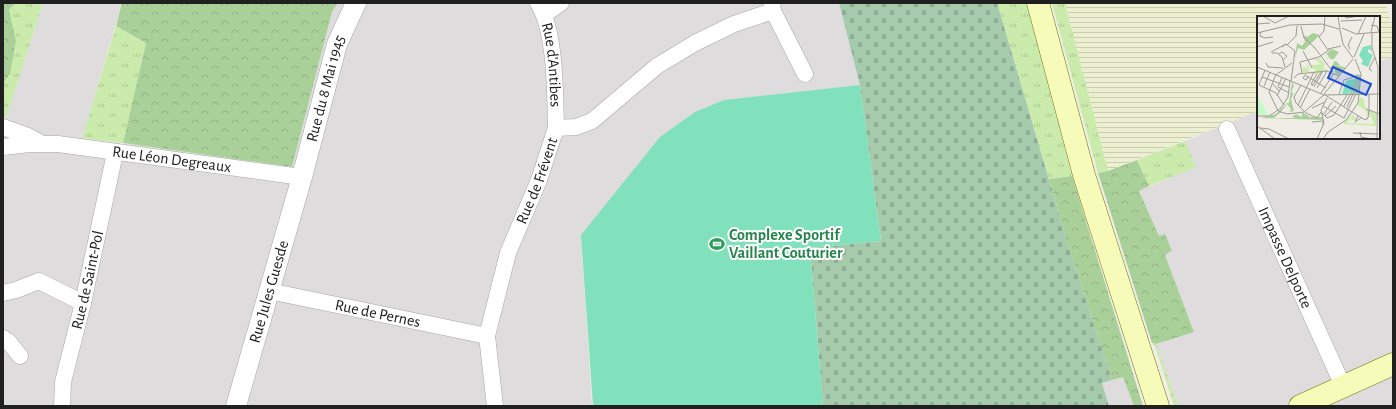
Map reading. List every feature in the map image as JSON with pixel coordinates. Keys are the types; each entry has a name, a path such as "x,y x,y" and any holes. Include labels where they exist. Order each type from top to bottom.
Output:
{"main road":[{"path":"1038,3 1086,182 1158,406"},
{"path":"1340,396 1393,364"},
{"path":"1300,406 1393,380"}],"street":[{"name":"Rue du 8 Mai 1945","path":"302,177 337,44 356,3"},
{"path":"541,8 561,3"},
{"path":"772,7 805,74"},
{"name":"Rue de Frévent","path":"495,406 487,336 508,253 539,180 556,128 576,126 592,121 657,66 695,43 772,7"},
{"name":"Rue d'Antibes","path":"541,8 552,57 556,128"},
{"name":"Rue Léon Degreaux","path":"3,127 28,136 36,144 58,144 115,153 302,177"},
{"name":"Impasse Delporte","path":"1227,129 1340,396"},
{"path":"3,147 36,144"},
{"name":"Rue de Saint-Pol","path":"62,406 63,382 83,303 115,153"},
{"name":"Rue Jules Guesde","path":"236,406 302,177"},
{"path":"3,292 16,290 39,281 83,303"},
{"name":"Rue de Pernes","path":"269,291 487,336"},
{"path":"3,338 8,341 20,356"}],"shaded area":[{"path":"43,3 122,3 82,138 292,167 332,12 338,3 839,3 860,85 724,100 581,235 592,406 3,406 3,116 6,118"},
{"path":"1393,56 1393,406 1178,406 1156,344 1194,331 1165,255 1172,252 1159,236 1139,191 1195,167 1185,141 1257,111 1257,139 1380,139 1380,62"},
{"path":"1123,377 1134,406 1109,406 1102,383"}],"green space":[{"path":"3,3 15,3 9,10 16,41 10,74 3,83"},
{"path":"15,3 43,3 6,118 3,116 3,83 10,74 16,41 9,10"},
{"path":"122,3 338,3 332,12 292,167 123,143 146,43 116,26"},
{"path":"839,3 997,3 1070,251 1112,380 1102,383 1109,406 823,406 810,248 881,241 860,85"},
{"path":"997,3 1026,3 1072,176 1049,179"},
{"path":"1052,3 1065,3 1108,171 1098,173"},
{"path":"1065,3 1385,3 1393,27 1393,56 1380,62 1380,16 1257,16 1257,111 1108,171"},
{"path":"116,26 146,43 123,143 82,138"},
{"name":"Complexe Sportif Vaillant Couturier","path":"860,85 881,241 810,248 823,406 593,406 581,235 660,137 695,112 724,100"},
{"path":"1185,141 1196,167 1149,186 1137,160"},
{"path":"1137,160 1149,186 1139,191 1159,236 1165,234 1172,251 1165,255 1194,332 1156,344 1152,343 1098,173 1108,171"},
{"path":"1072,176 1143,406 1134,406 1123,377 1112,380 1070,251 1049,179"},
{"path":"1152,343 1156,344 1178,406 1174,406 1155,346"}],"place":[{"name":"Complexe Sportif Vaillant Couturier","path":"717,244"}]}
